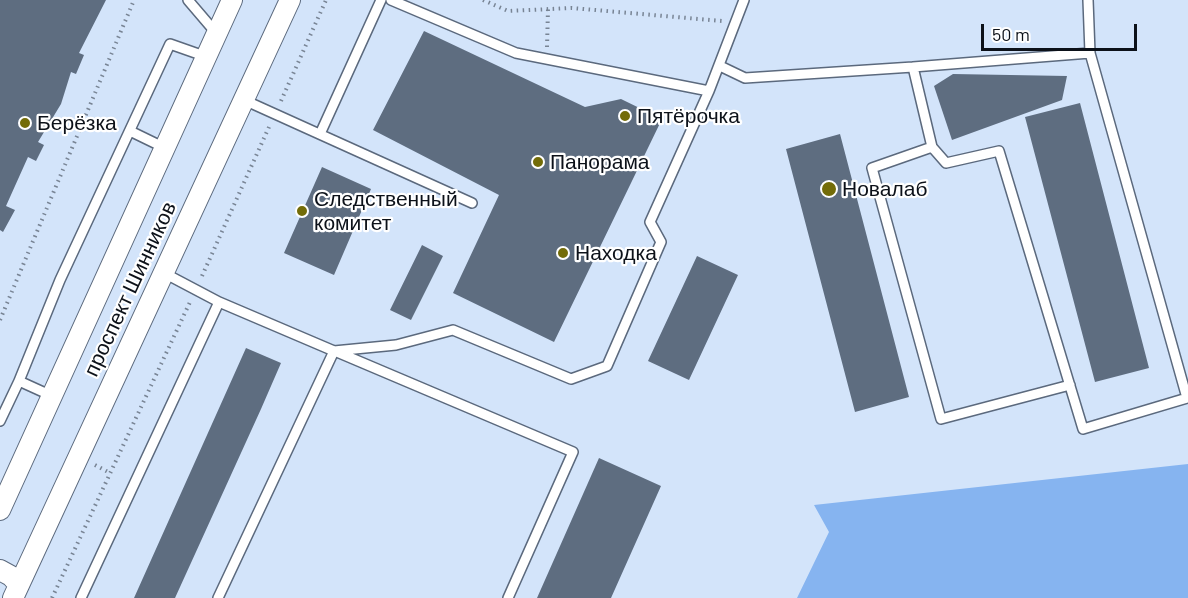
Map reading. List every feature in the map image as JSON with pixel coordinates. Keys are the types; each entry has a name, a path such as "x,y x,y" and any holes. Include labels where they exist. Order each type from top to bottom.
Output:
{"street":[{"name":"проспект Шинников","path":"0,510 232,0"},
{"name":"проспект Шинников","path":"16,592 291,0"},
{"path":"0,570 11,576 16,592"}],"lane":[{"path":"188,0 217,34"},
{"path":"320,134 381,0"},
{"path":"391,0 516,53 710,91"},
{"path":"334,351 396,345 453,330 571,379 607,366 661,242 650,222 710,91 744,0"},
{"path":"913,67 932,147 946,163 999,151 1083,429 1187,398 1090,54 1088,0"},
{"path":"0,421 19,381 60,280 170,44 207,57"},
{"path":"720,66 745,78 1090,54"},
{"path":"244,100 472,203"},
{"path":"129,131 165,148"},
{"path":"932,147 872,168 941,418 1070,385"},
{"path":"164,273 219,302 573,452 508,598"},
{"path":"81,598 219,302"},
{"path":"218,598 334,351"},
{"path":"19,381 52,396"}],"path":[{"path":"0,320 134,0"},
{"path":"483,0 508,11 572,8 736,23"}],"shaded area":[{"path":"1188,464 1188,598 797,598 829,532 814,505"}],"building":[{"name":"Берёзка","path":"0,0 106,0 79,53 84,55 76,74 71,72 61,104 38,142 44,145 36,161 28,157 6,206 15,210 3,232 0,230"},
{"name":"Панорама","path":"424,31 585,107 621,99 662,119 554,342 453,293 499,195 373,130"},
{"path":"953,74 1067,76 1062,100 952,140 934,86"},
{"path":"1080,103 1149,368 1095,382 1025,117"},
{"path":"840,134 909,397 855,412 786,149"},
{"path":"322,167 371,189 334,275 284,253"},
{"path":"422,245 443,256 411,320 390,310"},
{"path":"697,256 738,275 689,380 648,361"},
{"path":"246,348 281,363 261,409 175,598 134,598"},
{"path":"599,458 661,486 611,598 537,598"}],"place":[{"name":"Пятёрочка","path":"625,116"},
{"name":"Берёзка","path":"25,123"},
{"name":"Панорама","path":"538,162"},
{"name":"Новалаб","path":"829,189"},
{"name":"Следственный комитет","path":"302,211"},
{"name":"Находка","path":"563,253"}]}
